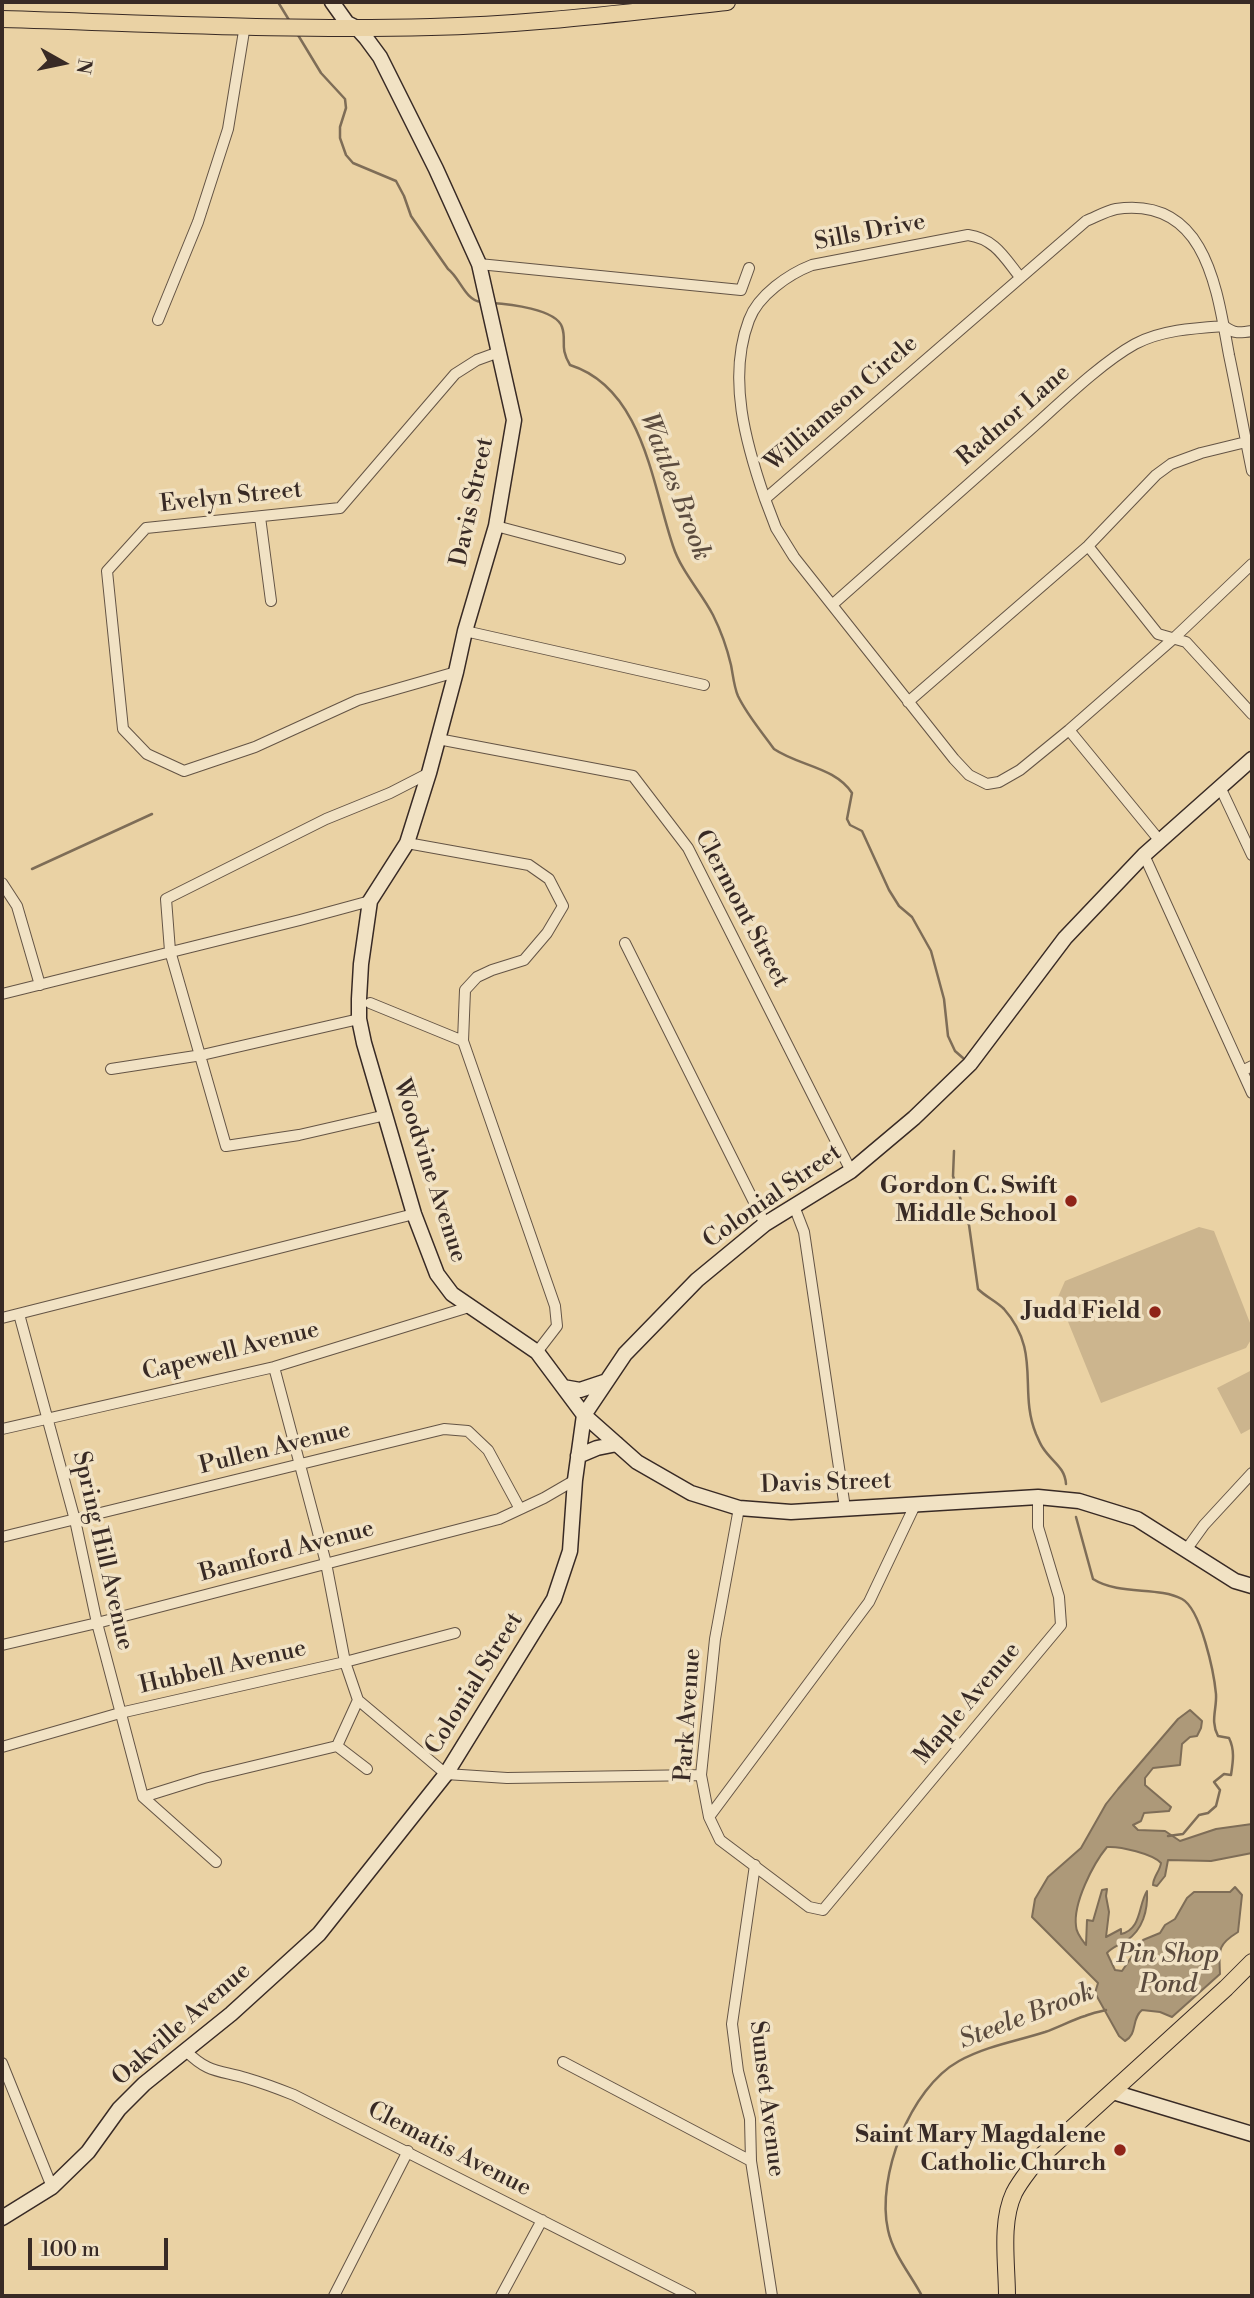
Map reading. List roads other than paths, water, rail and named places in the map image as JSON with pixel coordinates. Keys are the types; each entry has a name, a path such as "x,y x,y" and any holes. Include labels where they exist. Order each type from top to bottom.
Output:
{"main road":[{"name":"Davis Street","path":"332,2 347,23 357,28"},
{"name":"Davis Street","path":"342,2 354,18 357,28 380,58 436,169 480,270 514,420 496,526 464,631 429,773 407,843 370,901 361,964 365,1001"},
{"path":"2,19 357,28 502,24 727,2"},
{"name":"Colonial Street","path":"356,1887 446,1774 554,1599 570,1552 575,1479 584,1415 625,1354 697,1280 765,1224 851,1171 914,1118 970,1064 1065,938 1144,855 1252,759"},
{"name":"Woodvine Avenue","path":"365,1001 359,1019 414,1214 437,1275 452,1294 468,1307 537,1352"},
{"name":"Davis Street","path":"537,1352 584,1415 637,1462 691,1493 738,1508 791,1512 1038,1497 1079,1501 1137,1519 1235,1581 1252,1586"},
{"path":"563,1387 580,1390 607,1381"},
{"path":"578,1456 617,1444"},
{"name":"Oakville Avenue","path":"2,2218 52,2187 88,2152 119,2109 144,2084 231,2014 309,1943 356,1887"},
{"path":"1007,2296 1007,2221 1010,2205 1017,2187 1036,2161 1114,2092 1252,1962"},
{"path":"1114,2092 1252,2134"}],"street":[{"path":"158,320 198,222 228,129 245,25"},
{"name":"Williamson Circle","path":"1252,471 1224,326 1210,267 1202,250 1178,223 1162,214 1141,209 1115,209 1086,221 765,499 776,528 794,557 954,759 969,775 987,784 999,782 1020,770 1069,730 1173,639 1252,564"},
{"name":"Sills Drive","path":"765,499 754,468 741,408 739,373 749,318 777,286 795,272 812,265 968,235 982,237 991,243 1020,277"},
{"path":"480,270 741,290 749,268"},
{"name":"Radnor Lane","path":"832,605 1107,363 1136,343 1162,334 1224,326 1232,332 1252,331"},
{"name":"Evelyn Street","path":"456,672 358,699 255,747 184,771 146,754 123,729 107,571 146,528 340,508 455,374 477,360 499,352"},
{"path":"908,702 1088,545 1156,475 1171,464 1201,453 1246,442"},
{"path":"260,517 271,601"},
{"path":"496,526 620,559"},
{"path":"1088,545 1158,634 1186,642 1252,714"},
{"path":"464,631 704,685"},
{"path":"1069,730 1160,841"},
{"name":"Clermont Street","path":"438,739 633,776 688,848 851,1171"},
{"path":"386,1115 299,1135 226,1146 170,951 166,899 326,819 390,793 429,773"},
{"path":"1221,789 1252,855"},
{"path":"407,843 529,865 549,879 563,906 547,933 524,960 477,977 465,990 463,1041 555,1306 557,1326 537,1352"},
{"path":"1144,855 1252,1093"},
{"path":"2,883 17,906 40,985"},
{"path":"2,995 370,901"},
{"path":"625,943 765,1224"},
{"path":"365,1001 463,1041"},
{"path":"111,1069 202,1055 359,1019"},
{"path":"1242,1071 1252,1066"},
{"path":"794,1206 804,1232 845,1508"},
{"path":"2,1318 414,1214"},
{"name":"Capewell Avenue","path":"2,1429 274,1367 468,1307"},
{"name":"Spring Hill Avenue","path":"19,1314 75,1520 97,1623 143,1797"},
{"path":"274,1367 326,1563 345,1662 358,1700 446,1774 507,1778 702,1775"},
{"name":"Pullen Avenue","path":"2,1537 444,1429 468,1431 488,1450 520,1509"},
{"path":"1186,1550 1204,1525 1252,1473"},
{"name":"Bamford Avenue","path":"2,1645 499,1519 575,1479"},
{"name":"Maple Avenue","path":"822,1910 1061,1625 1059,1597 1038,1527 1038,1497"},
{"path":"709,1817 869,1602 916,1503"},
{"name":"Park Avenue","path":"738,1508 715,1639 702,1775 709,1817 720,1840 809,1907 822,1910"},
{"name":"Hubbell Avenue","path":"2,1747 120,1713 345,1662 455,1633"},
{"path":"337,1745 358,1700"},
{"path":"337,1745 367,1769"},
{"path":"143,1797 204,1778 337,1745"},
{"path":"143,1797 216,1862"},
{"name":"Sunset Avenue","path":"755,1865 732,2024 738,2071 750,2119 751,2161 772,2296"},
{"name":"Clematis Avenue","path":"186,2051 199,2064 213,2071 244,2077 295,2095 542,2220 673,2292 691,2296"},
{"path":"563,2062 751,2161"},
{"path":"2,2063 52,2187"},
{"path":"334,2296 408,2151"},
{"path":"501,2296 542,2220"}],"water":[{"name":"Pin Shop Pond","path":"1190,1710 1202,1721 1201,1728 1197,1736 1190,1737 1182,1744 1180,1765 1153,1768 1145,1778 1145,1785 1171,1807 1169,1811 1144,1813 1141,1821 1133,1825 1138,1830 1165,1831 1180,1841 1216,1829 1252,1824 1252,1853 1211,1861 1168,1860 1165,1876 1157,1886 1153,1885 1153,1882 1161,1863 1136,1851 1107,1847 1090,1873 1081,1895 1076,1929 1086,1945 1087,1920 1093,1921 1102,1890 1107,1889 1109,1912 1106,1937 1121,1929 1121,1934 1128,1931 1136,1922 1147,1891 1147,1905 1137,1931 1107,1953 1115,1970 1122,1971 1143,1940 1160,1933 1165,1925 1175,1919 1187,1898 1194,1892 1230,1892 1235,1887 1242,1895 1238,1932 1226,1941 1221,1949 1220,1974 1172,2017 1160,2012 1142,2010 1132,2034 1125,2041 1119,2036 1095,1993 1098,1983 1032,1917 1035,1899 1048,1877 1081,1848 1106,1804 1118,1789 1178,1719"}],"waterway":[{"name":"Wattles Brook","path":"278,2 289,20"},
{"name":"Wattles Brook","path":"298,35 321,73 345,99 346,108 340,127 340,138 346,155 353,163 396,181 411,216 448,269 467,293 481,302"},
{"name":"Wattles Brook","path":"491,303 531,309 558,321 562,327 564,349 570,365 595,377 614,394 629,416 641,441 677,555 719,627 738,696 774,749 826,772 845,784 852,793 847,819 850,825 862,831 889,890 899,906 912,917 931,951 944,999 948,1036 955,1051 963,1058"},
{"path":"32,869 152,814"},
{"name":"Wattles Brook","path":"954,1151 953,1176 969,1225 978,1289 1004,1309 1023,1340 1031,1418 1043,1448 1061,1469 1066,1484"},
{"name":"Wattles Brook","path":"1076,1517 1093,1579 1115,1587 1161,1593 1182,1599 1189,1605 1201,1628 1216,1694 1214,1725 1218,1736 1229,1738 1231,1743 1231,1775 1224,1774 1214,1782 1220,1790 1216,1806 1208,1813 1199,1815 1183,1834 1168,1836"},
{"name":"Steele Brook","path":"922,2296 894,2247 888,2230 886,2209 892,2160 912,2112 941,2074 959,2061 1106,2010"}],"place":[{"name":"Gordon C. Swift Middle School","path":"1071,1201"},
{"name":"Judd Field","path":"1155,1312"},
{"name":"Saint Mary Magdalene Catholic Church","path":"1120,2150"}]}
